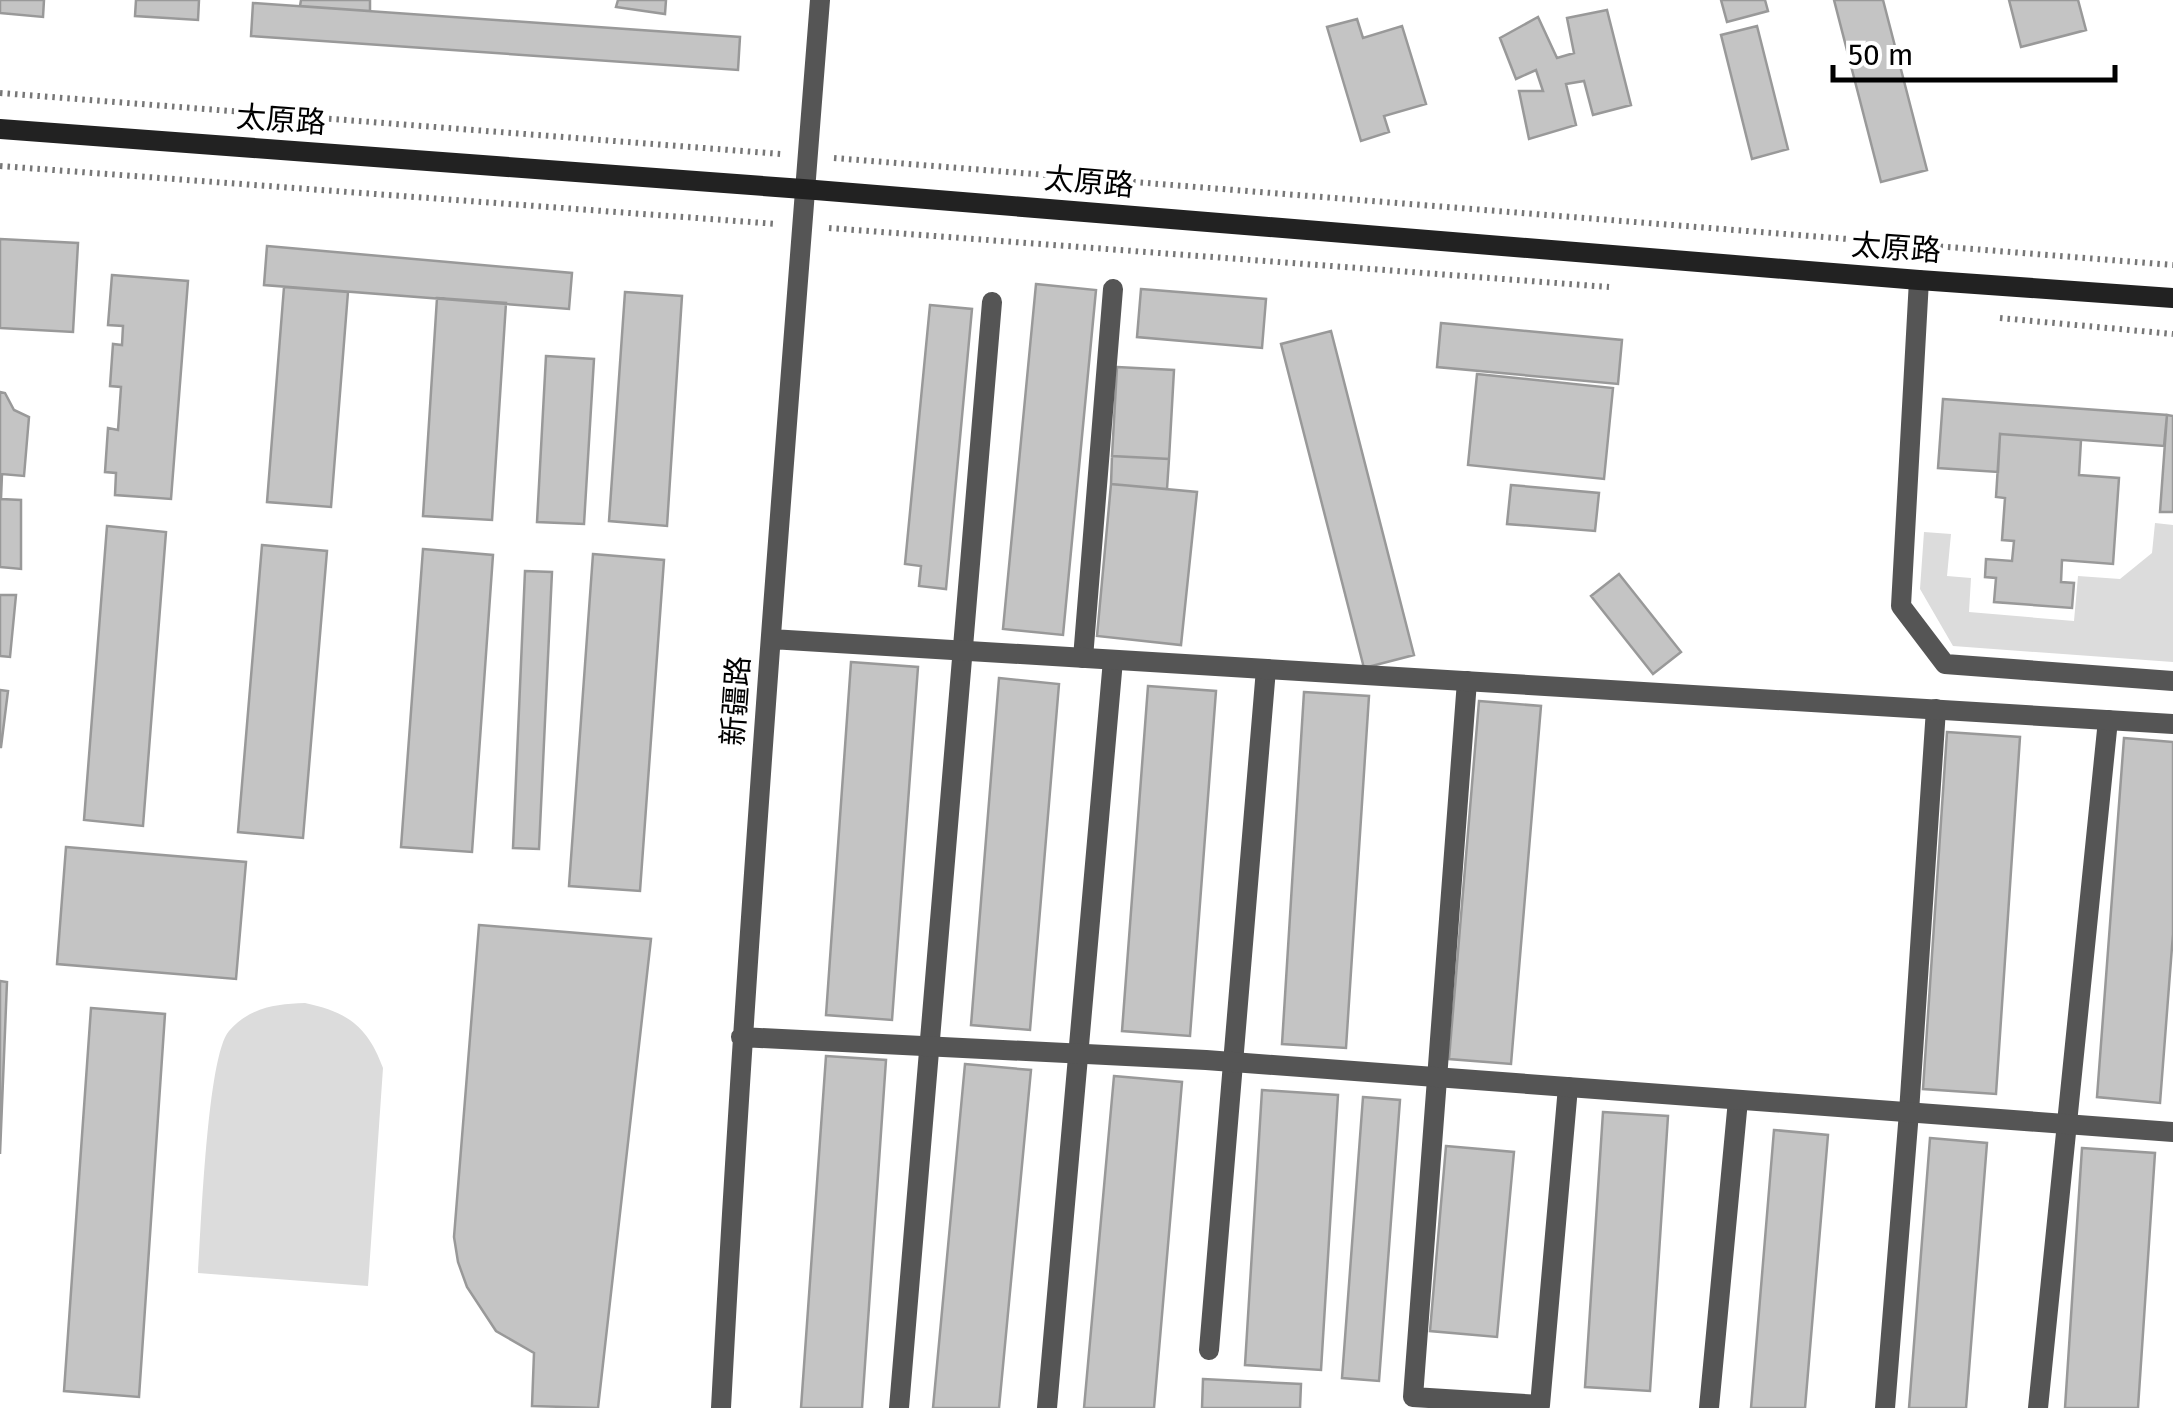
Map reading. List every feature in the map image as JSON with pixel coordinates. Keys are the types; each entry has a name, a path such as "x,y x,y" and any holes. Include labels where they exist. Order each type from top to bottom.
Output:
{"main road":[{"name":"太原路","path":"0,129 804,188 2173,298"}],"street":[{"name":"新疆路","path":"721,1408 741,1037 820,0"},
{"path":"1919,280 1901,606 1945,664 2173,681"},
{"path":"1082,658 1113,288"},
{"path":"900,1408 992,302"},
{"path":"771,639 2173,724"},
{"path":"1047,1408 1114,660"},
{"path":"1209,1350 1266,669"},
{"path":"1466,681 1413,1397 1540,1405 1568,1087"},
{"path":"1884,1408 1936,709"},
{"path":"2038,1408 2108,720"},
{"path":"741,1037 1233,1062 2173,1132"},
{"path":"1708,1408 1738,1100"}],"path":[{"path":"0,93 2173,265"},
{"path":"0,166 1624,288"},
{"path":"1996,318 2173,334"}],"shaded area":[{"path":"2155,523 2173,525 2173,662 1953,646 1920,589 1924,532 1951,534 1947,576 1971,578 1969,612 2074,621 2078,576 2120,579 2152,553"},
{"path":"305,1003 333,1011 354,1024 371,1042 383,1068 368,1286 198,1273 210,1107 221,1047 229,1031 255,1012"}],"building":[{"path":"0,0 44,0 43,17 0,13"},
{"path":"136,0 199,0 198,20 135,16"},
{"path":"301,0 370,0 370,11 300,6"},
{"path":"618,0 666,0 665,14 616,7"},
{"path":"1721,0 1765,0 1768,11 1727,22"},
{"path":"1834,0 1883,0 1927,170 1881,182"},
{"path":"2009,0 2078,0 2086,30 2021,47"},
{"path":"253,3 740,37 738,70 251,36"},
{"path":"1607,10 1631,105 1593,115 1584,81 1566,84 1576,125 1529,139 1519,91 1543,91 1536,70 1516,79 1500,38 1538,17 1557,58 1574,53 1567,18"},
{"path":"1357,19 1363,38 1402,26 1426,104 1384,116 1389,132 1361,141 1327,27"},
{"path":"1757,26 1788,149 1752,159 1721,35"},
{"path":"0,239 78,243 73,332 0,328"},
{"path":"267,246 572,273 569,309 264,285"},
{"path":"112,275 188,281 171,499 115,495 116,473 105,472 108,428 118,430 121,387 110,386 113,344 122,345 123,326 108,325"},
{"path":"1036,284 1096,290 1063,635 1003,629"},
{"path":"284,287 348,292 331,507 267,502"},
{"path":"1141,289 1266,299 1262,348 1137,337"},
{"path":"625,292 682,296 667,526 609,521"},
{"path":"437,298 506,303 492,520 423,516"},
{"path":"930,305 972,309 946,589 919,586 921,566 905,564"},
{"path":"1441,323 1622,340 1618,384 1437,367"},
{"path":"1331,331 1414,655 1364,668 1281,344"},
{"path":"546,356 594,359 584,524 537,522"},
{"path":"1117,367 1174,370 1169,459 1112,456"},
{"path":"1477,374 1613,388 1604,479 1468,465"},
{"path":"0,392 5,393 14,410 29,417 24,476 2,474 1,499 21,500 21,569 0,567"},
{"path":"1943,399 2167,415 2164,446 2000,434 1998,472 1938,468"},
{"path":"2167,415 2173,416 2173,512 2160,512"},
{"path":"2000,434 2081,440 2079,475 2119,478 2113,564 2062,560 2061,582 2074,583 2072,608 1994,602 1996,578 1985,577 1986,559 2012,561 2014,541 2002,540 2005,498 1996,497"},
{"path":"1112,456 1169,459 1167,489 1111,484"},
{"path":"1111,484 1197,492 1181,645 1097,636"},
{"path":"1511,485 1599,493 1595,531 1507,524"},
{"path":"107,526 166,532 143,826 84,820"},
{"path":"262,545 327,551 303,838 238,832"},
{"path":"423,549 493,555 472,852 401,847"},
{"path":"593,554 664,560 640,891 569,886"},
{"path":"525,571 552,572 539,849 513,848"},
{"path":"1619,574 1681,652 1653,674 1591,596"},
{"path":"0,595 16,595 10,657 0,656"},
{"path":"851,662 918,667 892,1020 826,1015"},
{"path":"999,678 1059,684 1030,1030 971,1025"},
{"path":"1148,686 1216,691 1190,1036 1122,1031"},
{"path":"0,690 8,691 1,747 0,747"},
{"path":"1304,692 1369,696 1346,1048 1282,1044"},
{"path":"1479,701 1541,706 1511,1064 1449,1059"},
{"path":"1947,732 2020,737 1996,1094 1923,1089"},
{"path":"2124,738 2173,742 2173,934 2160,1103 2097,1097"},
{"path":"66,847 246,862 236,979 57,964"},
{"path":"479,925 651,939 598,1408 532,1406 534,1353 496,1331 467,1287 458,1262 454,1237"},
{"path":"0,981 7,982 0,1154"},
{"path":"91,1008 165,1014 139,1397 64,1391"},
{"path":"826,1056 886,1060 862,1408 801,1408"},
{"path":"965,1064 1031,1070 999,1408 933,1408"},
{"path":"1114,1076 1182,1082 1154,1408 1084,1408"},
{"path":"1262,1090 1338,1095 1321,1370 1245,1365"},
{"path":"1363,1097 1400,1100 1379,1381 1342,1378"},
{"path":"1603,1112 1668,1116 1650,1391 1585,1387"},
{"path":"1774,1130 1828,1135 1805,1408 1751,1408"},
{"path":"1930,1138 1987,1143 1966,1408 1909,1408"},
{"path":"1446,1146 1514,1152 1497,1337 1430,1331"},
{"path":"2082,1148 2155,1153 2138,1408 2065,1408"},
{"path":"1203,1379 1301,1384 1300,1408 1202,1408"}]}
